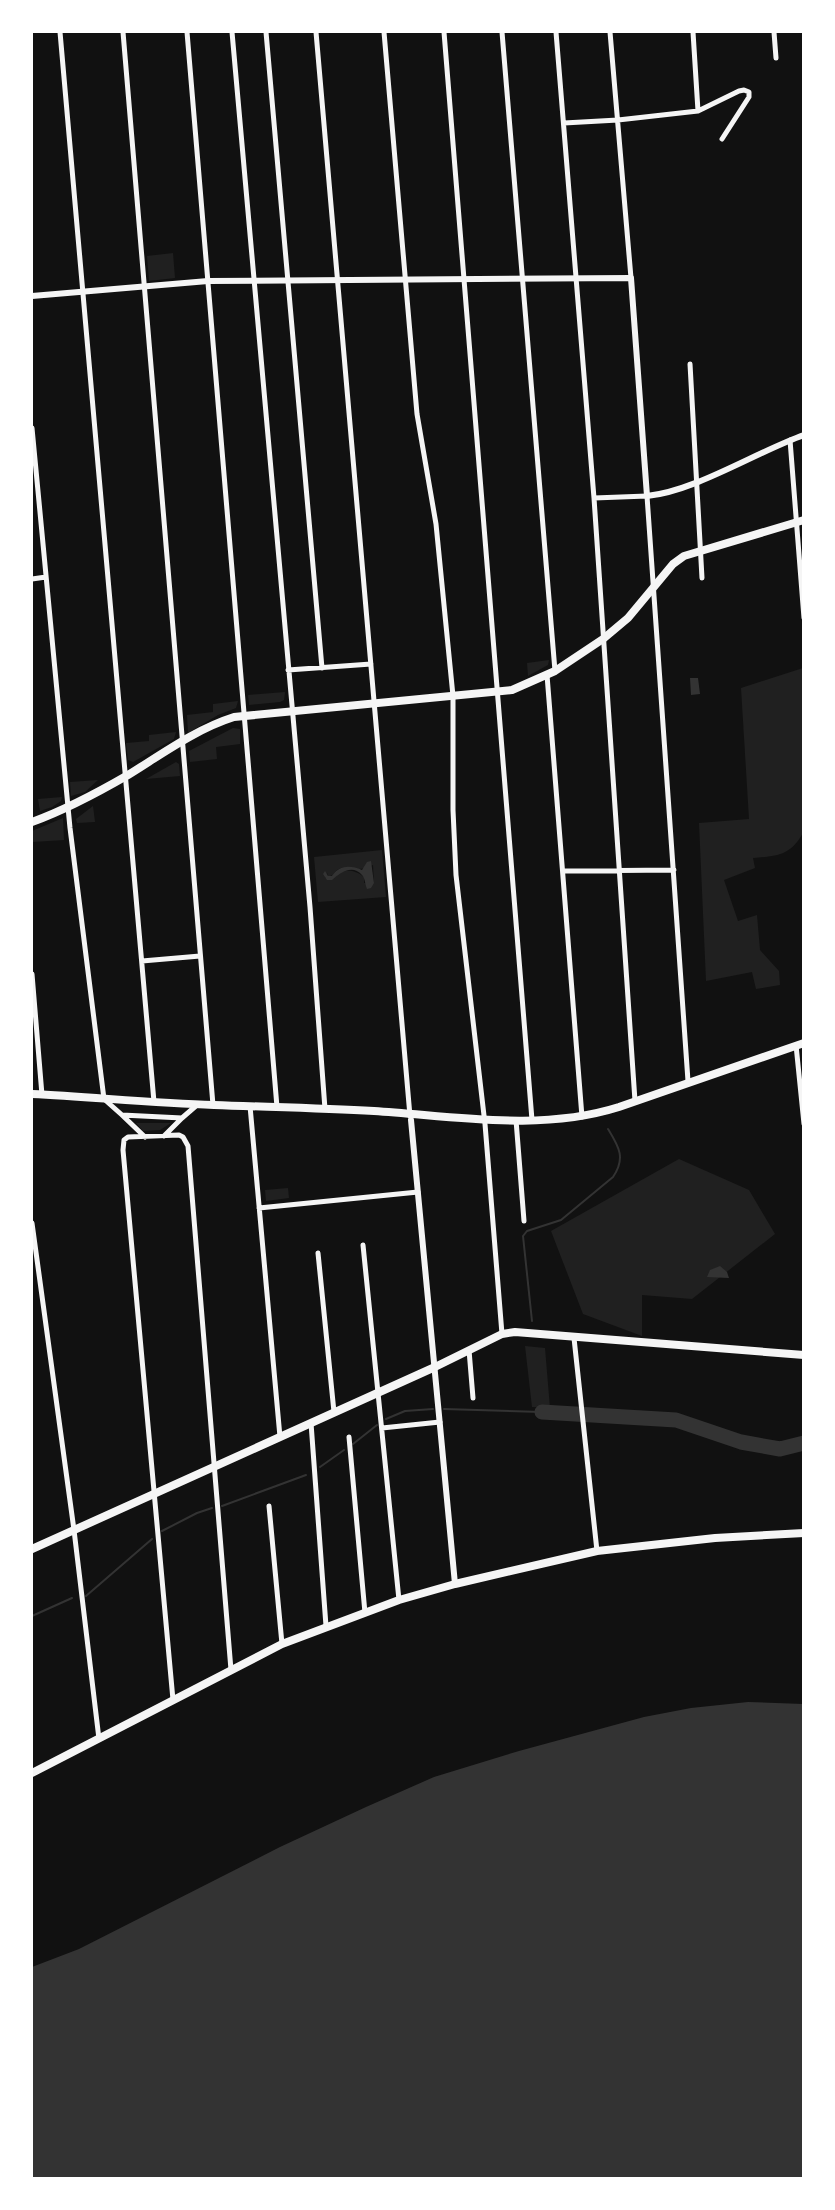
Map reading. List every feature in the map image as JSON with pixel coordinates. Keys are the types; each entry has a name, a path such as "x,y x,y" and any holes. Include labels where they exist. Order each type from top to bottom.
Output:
{"main road":[{"path":"32,822 68,807 217,723 245,715 512,690 555,671 603,639 628,618 678,559 800,521"},
{"path":"32,1094 213,1106 325,1109 484,1121 582,1117 800,1044"},
{"path":"32,1549 435,1367 502,1334 515,1332 804,1355"},
{"path":"32,1773 282,1644 399,1600 455,1584 597,1551 804,1533"}],"street":[{"path":"60,32 154,1102"},
{"path":"123,32 213,1106"},
{"path":"187,32 277,1107"},
{"path":"232,32 310,907 325,1109"},
{"path":"266,32 322,668"},
{"path":"316,32 411,1117 455,1584"},
{"path":"384,32 418,428 436,524 453,696 453,822 456,875 484,1121 502,1334"},
{"path":"444,32 532,1120"},
{"path":"502,32 555,671"},
{"path":"556,32 594,498 635,1101"},
{"path":"610,32 631,278 688,1081"},
{"path":"693,32 698,111"},
{"path":"774,32 776,58"},
{"path":"564,123 618,120 698,111 739,91 749,92 749,97 722,139"},
{"path":"32,296 208,281 631,278"},
{"path":"690,364 702,578"},
{"path":"32,428 68,807 104,1099 145,1137"},
{"path":"594,498 659,495 804,435"},
{"path":"790,440 800,521 804,618"},
{"path":"32,579 46,577"},
{"path":"288,670 371,664"},
{"path":"547,675 582,1117"},
{"path":"563,871 674,870"},
{"path":"142,961 200,956"},
{"path":"32,974 42,1095"},
{"path":"800,1044 804,1124"},
{"path":"164,1136 197,1104"},
{"path":"250,1106 280,1437"},
{"path":"122,1115 182,1118"},
{"path":"516,1120 524,1221"},
{"path":"172,1700 123,1143 128,1137 178,1135 183,1137 188,1146 231,1670"},
{"path":"259,1208 418,1192"},
{"path":"32,1223 74,1530 99,1739"},
{"path":"363,1245 399,1600"},
{"path":"318,1253 334,1412"},
{"path":"574,1338 597,1551"},
{"path":"469,1350 473,1398"},
{"path":"382,1428 440,1422"},
{"path":"311,1423 326,1626"},
{"path":"349,1437 365,1613"},
{"path":"269,1506 282,1644"}],"shaded area":[{"path":"173,253 175,278 149,281 147,256"},
{"path":"549,660 548,665 528,676 527,663"},
{"path":"803,668 803,833 788,850 776,855 753,858 755,868 724,880 738,921 757,915 760,950 779,971 780,985 756,989 752,972 706,981 699,823 749,819 741,688"},
{"path":"690,678 698,678 700,694 691,695"},
{"path":"285,692 284,700 280,702 249,705 248,695"},
{"path":"238,701 236,708 218,715 188,733 187,715 213,712 213,704"},
{"path":"233,728 240,729 240,744 216,747 217,759 190,762 189,751"},
{"path":"176,732 174,739 133,762 128,760 126,743 149,741 149,735"},
{"path":"176,762 179,764 180,776 146,779"},
{"path":"98,780 85,792 71,796 70,782"},
{"path":"62,797 61,801 52,807 40,811 38,799"},
{"path":"93,806 95,822 77,823 76,819"},
{"path":"63,818 64,840 32,842 32,831"},
{"path":"382,850 386,897 318,902 314,857","holes":["373,865 374,883 364,883 364,877 354,871 344,871 333,875 344,868 361,869"]},
{"path":"371,861 374,883 371,888 367,889 363,876 354,870 342,872 332,880 327,880 323,874 325,871 328,876 332,876 345,867 362,870 367,862"},
{"path":"136,1123 171,1123 160,1130 143,1131"},
{"path":"679,1159 749,1190 775,1234 692,1299 642,1295 642,1336 583,1314 551,1231"},
{"path":"288,1188 289,1198 266,1201 265,1190"},
{"path":"720,1266 727,1272 729,1278 707,1277 710,1270"},
{"path":"525,1346 545,1348 550,1408 532,1407"},
{"path":"748,1702 803,1704 803,2178 32,2178 32,1967 79,1949 280,1847 434,1777 644,1717 691,1708"}],"waterway":[{"path":"532,1321 523,1236 527,1231 561,1220 613,1177 619,1164 620,1153 608,1129"},
{"path":"386,1419 405,1411 433,1409"},
{"path":"444,1409 542,1412"},
{"path":"542,1412 676,1420 741,1442 780,1449 804,1443"},
{"path":"353,1444 377,1425"},
{"path":"320,1467 344,1450"},
{"path":"222,1506 306,1475"},
{"path":"162,1531 212,1508"},
{"path":"86,1596 152,1539"},
{"path":"32,1616 72,1598"}]}
